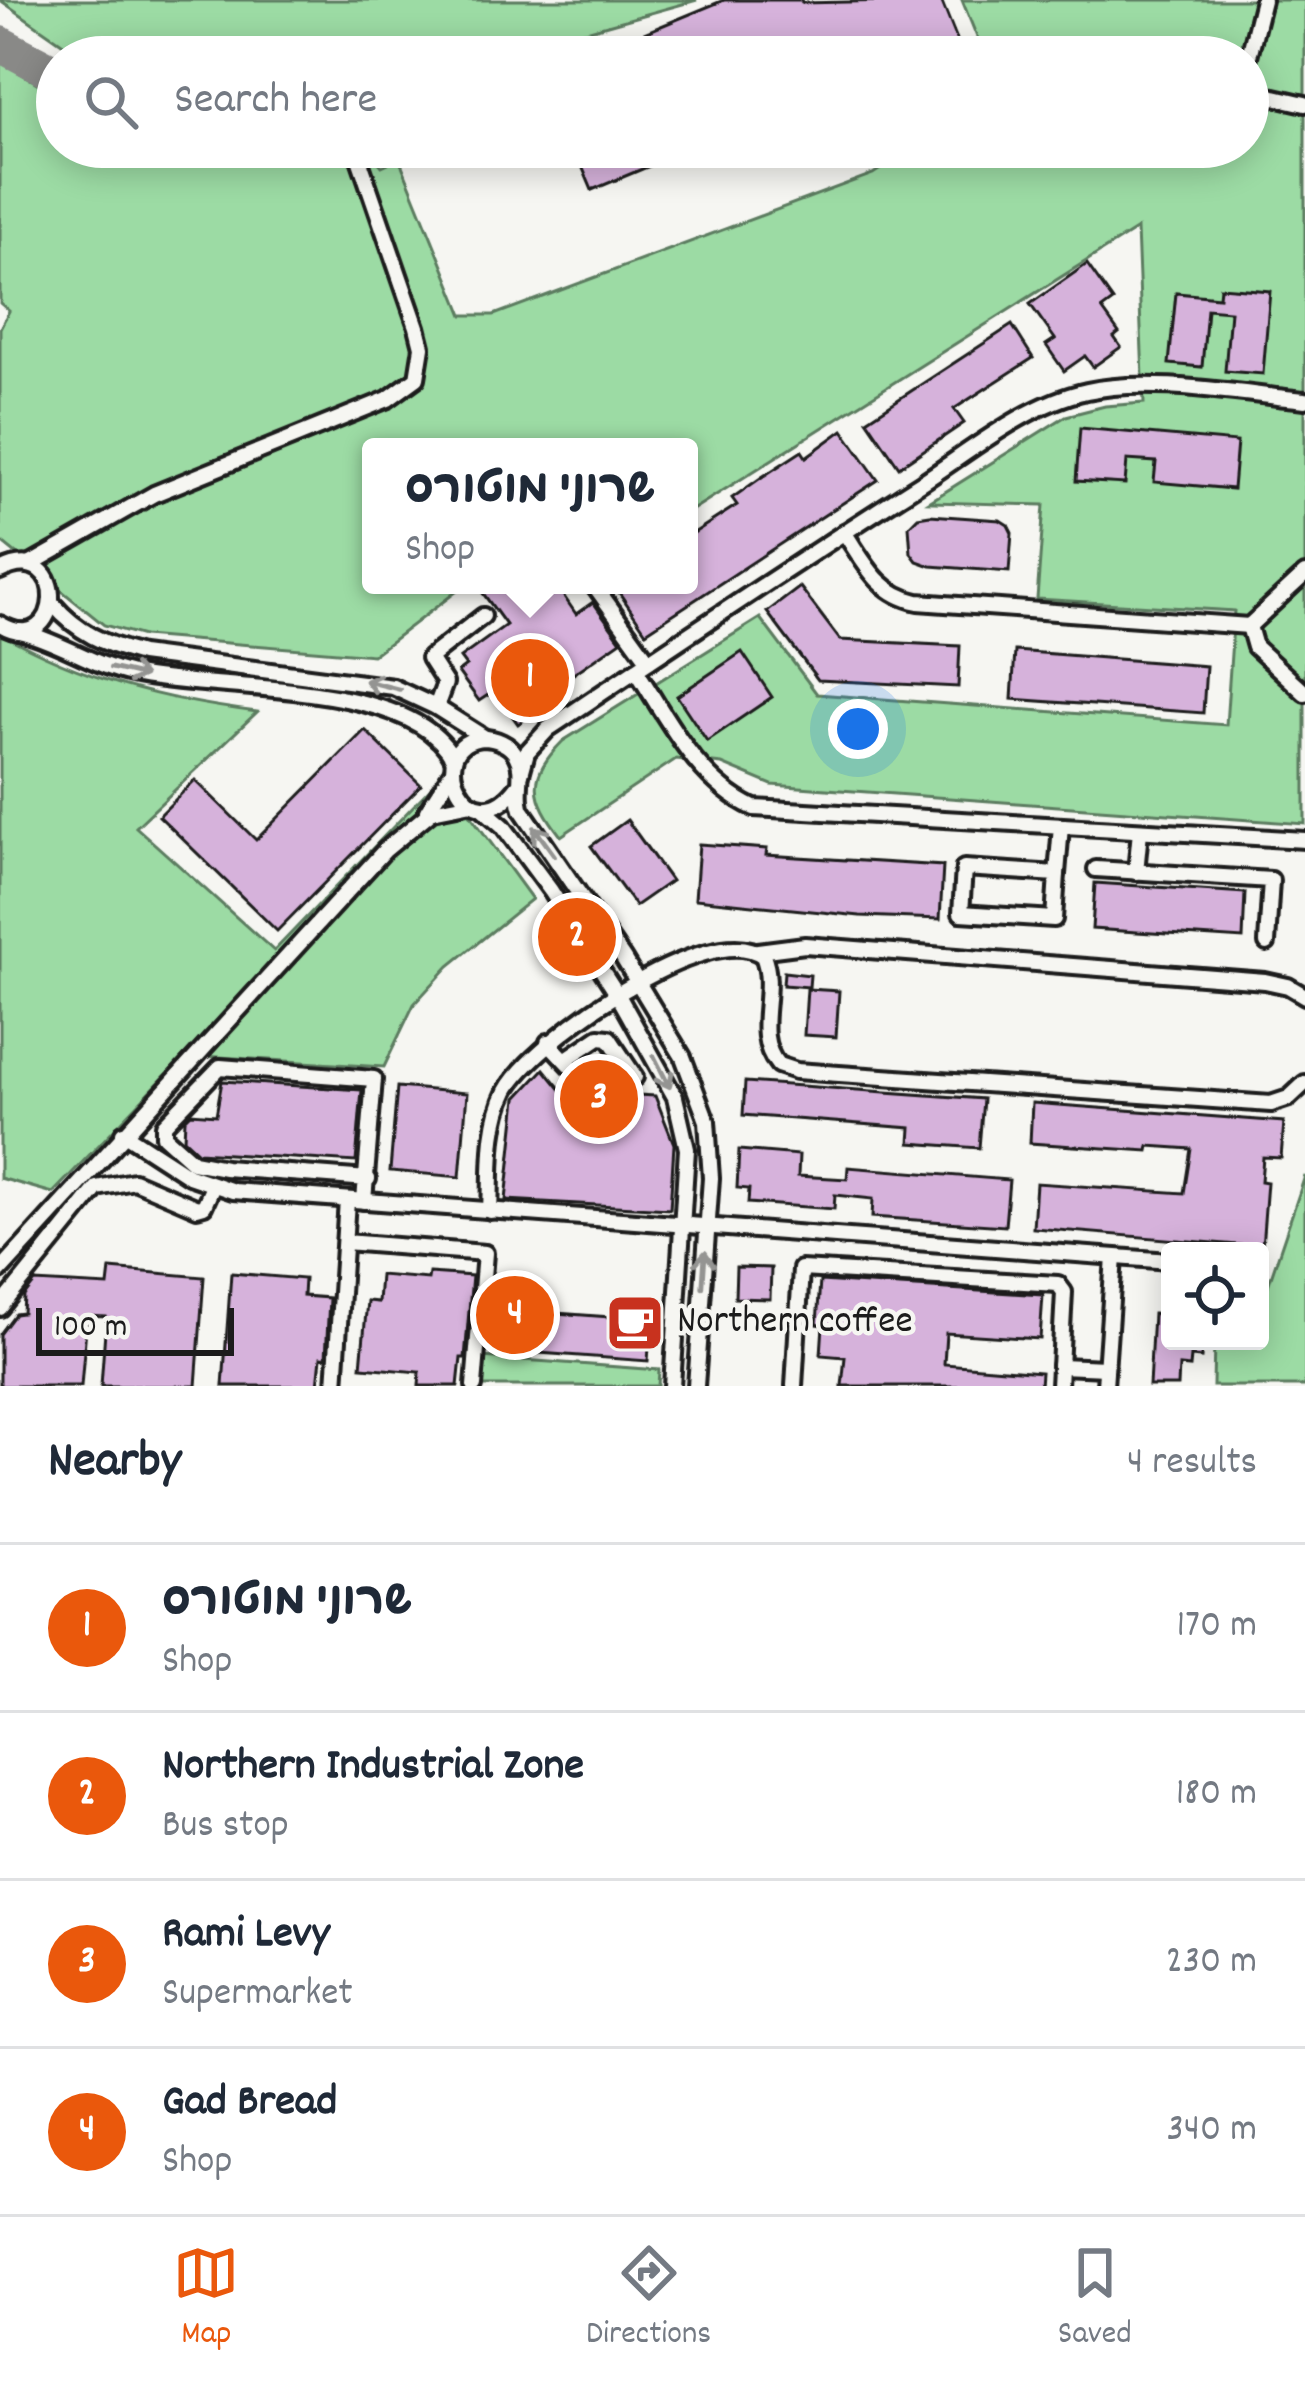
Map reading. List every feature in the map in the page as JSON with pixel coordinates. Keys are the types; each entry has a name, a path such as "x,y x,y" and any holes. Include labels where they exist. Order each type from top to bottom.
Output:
{"street":[{"path":"1254,36 1263,0"},
{"path":"1269,96 1305,104"},
{"path":"0,571 74,542 154,494 388,399 417,378 422,346 363,168"},
{"path":"421,820 467,744 522,740 548,729 1027,416 1090,390 1189,389 1305,400"},
{"path":"844,532 880,586 903,599 1249,626 1305,574"},
{"path":"19,631 41,623 53,599 54,571 74,542"},
{"path":"0,560 23,565 50,582 53,599 81,632 116,647 393,686 516,754 522,810 639,984 682,1057 707,1121 711,1178 696,1386"},
{"path":"599,594 696,761 729,796 754,808 1304,840"},
{"path":"436,707 445,683 429,658 483,616"},
{"path":"0,624 56,642 89,661 137,675 387,707 437,734 453,766 457,790 503,826 619,997 661,1068 684,1126 687,1149 672,1386"},
{"path":"1249,626 1255,647 1305,693"},
{"path":"0,1271 355,880 421,820 446,806 493,806 509,798 527,752 548,729"},
{"path":"1057,874 964,868 961,913 1054,919 1061,826"},
{"path":"1136,872 1140,831"},
{"path":"1096,869 1271,880 1267,943"},
{"path":"490,1210 499,1108 523,1066 548,1042 688,956 805,945 1265,981 1305,996"},
{"path":"758,951 767,962 766,1046 778,1065 796,1071 1271,1104 1289,1098 1305,1083"},
{"path":"548,1042 578,1074 635,1077 608,1038 599,1037 565,1060"},
{"path":"364,1202 368,1179 374,1079 220,1067 164,1125 164,1136 193,1162 368,1179"},
{"path":"123,1133 213,1186 364,1202 1161,1260"},
{"path":"0,1308 97,1188 134,1181 197,1208 204,1206 213,1186"},
{"path":"335,1386 347,1200"},
{"path":"345,1242 484,1253 474,1386"},
{"path":"1106,1386 1114,1257"},
{"path":"794,1386 801,1270 1058,1284 1064,1292 1059,1386"},
{"path":"1060,1366 1106,1368"}],"green space":[{"path":"0,0 697,0 586,31 544,36 52,36"},
{"path":"962,0 1305,0 1305,824 772,785 722,764 676,759 561,836 539,798 543,766 563,741 760,618 817,694 1226,725 1234,611 1037,599 1044,505 929,502 1066,416 1144,403 1137,229 698,506 698,438 362,438 362,594 453,594 373,655 143,636 104,625 0,541 0,328 9,311 0,303 0,61 36,82 36,168 403,168 463,315 494,315 882,168 1269,168 1269,36 977,36"},
{"path":"0,633 124,686 257,712 136,827 274,951 442,776 532,899 449,966 414,1004 384,1067 185,1055 53,1193 0,1178"},
{"path":"1305,1176 1305,1386 1213,1386 1214,1350 1269,1350 1269,1283"},
{"path":"482,1357 659,1370 658,1386 480,1386"}],"building":[{"path":"724,0 941,0 956,36 637,36"},
{"path":"583,168 645,168 592,190"},
{"path":"1087,264 1113,301 1102,309 1119,333 1114,337 1121,347 1093,367 1085,356 1064,371 1046,345 1055,339 1030,304"},
{"path":"1220,287 1270,291 1263,374 1225,371 1230,311 1207,309 1202,367 1169,364 1176,293 1219,297"},
{"path":"1012,325 1033,358 954,409 964,423 899,467 867,420"},
{"path":"1080,428 1237,442 1233,489 1154,482 1156,462 1127,460 1125,484 1076,481"},
{"path":"843,430 878,480 646,632 620,594 698,594 698,530 737,505 732,498 762,477 802,451 806,457"},
{"path":"918,517 1000,520 1008,525 1012,533 1009,572 917,561 911,553 909,526"},
{"path":"800,587 840,640 960,646 958,687 818,680 767,612"},
{"path":"484,594 562,594 576,614 593,602 621,641 546,693 551,701 518,724 494,691 479,701 458,672 466,666 460,658 506,625"},
{"path":"1015,651 1206,666 1203,713 1012,699"},
{"path":"742,652 772,697 707,741 677,696"},
{"path":"365,730 421,785 277,931 159,816 195,780 256,840"},
{"path":"627,820 671,881 635,906 591,846"},
{"path":"699,844 767,849 766,855 943,866 940,919 695,899"},
{"path":"1095,883 1245,893 1243,939 1092,929"},
{"path":"784,972 810,975 809,987 783,985"},
{"path":"807,989 839,991 836,1037 804,1035"},
{"path":"544,1069 562,1091 655,1096 674,1144 670,1209 506,1200 517,1098"},
{"path":"222,1081 362,1090 356,1162 198,1152 184,1139 185,1119 191,1113 216,1115"},
{"path":"745,1082 983,1099 979,1148 910,1143 911,1128 743,1115"},
{"path":"397,1087 467,1093 460,1177 390,1171"},
{"path":"1032,1103 1284,1122 1281,1158 1263,1157 1261,1181 1267,1182 1262,1242 1202,1242 1033,1228 1036,1183 1184,1193 1191,1149 1030,1143"},
{"path":"739,1150 799,1155 798,1176 847,1179 848,1167 1009,1180 1005,1226 872,1217 873,1199 835,1195 834,1209 748,1203 749,1189 737,1188"},
{"path":"736,1267 771,1268 770,1299 735,1298"},
{"path":"110,1269 204,1277 196,1386 101,1386 106,1317 87,1316 81,1386 0,1386 0,1334 15,1314 23,1313 24,1296 35,1282 108,1286"},
{"path":"231,1273 304,1279 303,1296 329,1298 326,1358 321,1357 318,1386 223,1386"},
{"path":"429,1273 472,1276 458,1386 419,1386 420,1372 361,1367 367,1301 378,1302 380,1275 428,1279"},
{"path":"820,1281 1043,1295 1040,1339 946,1333 944,1364 1041,1372 1040,1386 842,1386 845,1357 821,1355"},
{"path":"501,1309 651,1320 648,1361 498,1350"},
{"path":"1153,1314 1161,1314 1161,1350 1201,1350 1201,1358 1191,1357 1190,1367 1179,1366 1178,1386 1149,1386"}],"taxiway":[{"path":"0,44 36,63"}],"place":[{"name":"שרוני מוטורס","path":"530,678"},
{"name":"Northern Industrial Zone","path":"577,937"},
{"name":"Rami Levy","path":"599,1099"},
{"name":"Gad Bread","path":"515,1315"},
{"name":"Northern coffee","path":"635,1323"}]}
